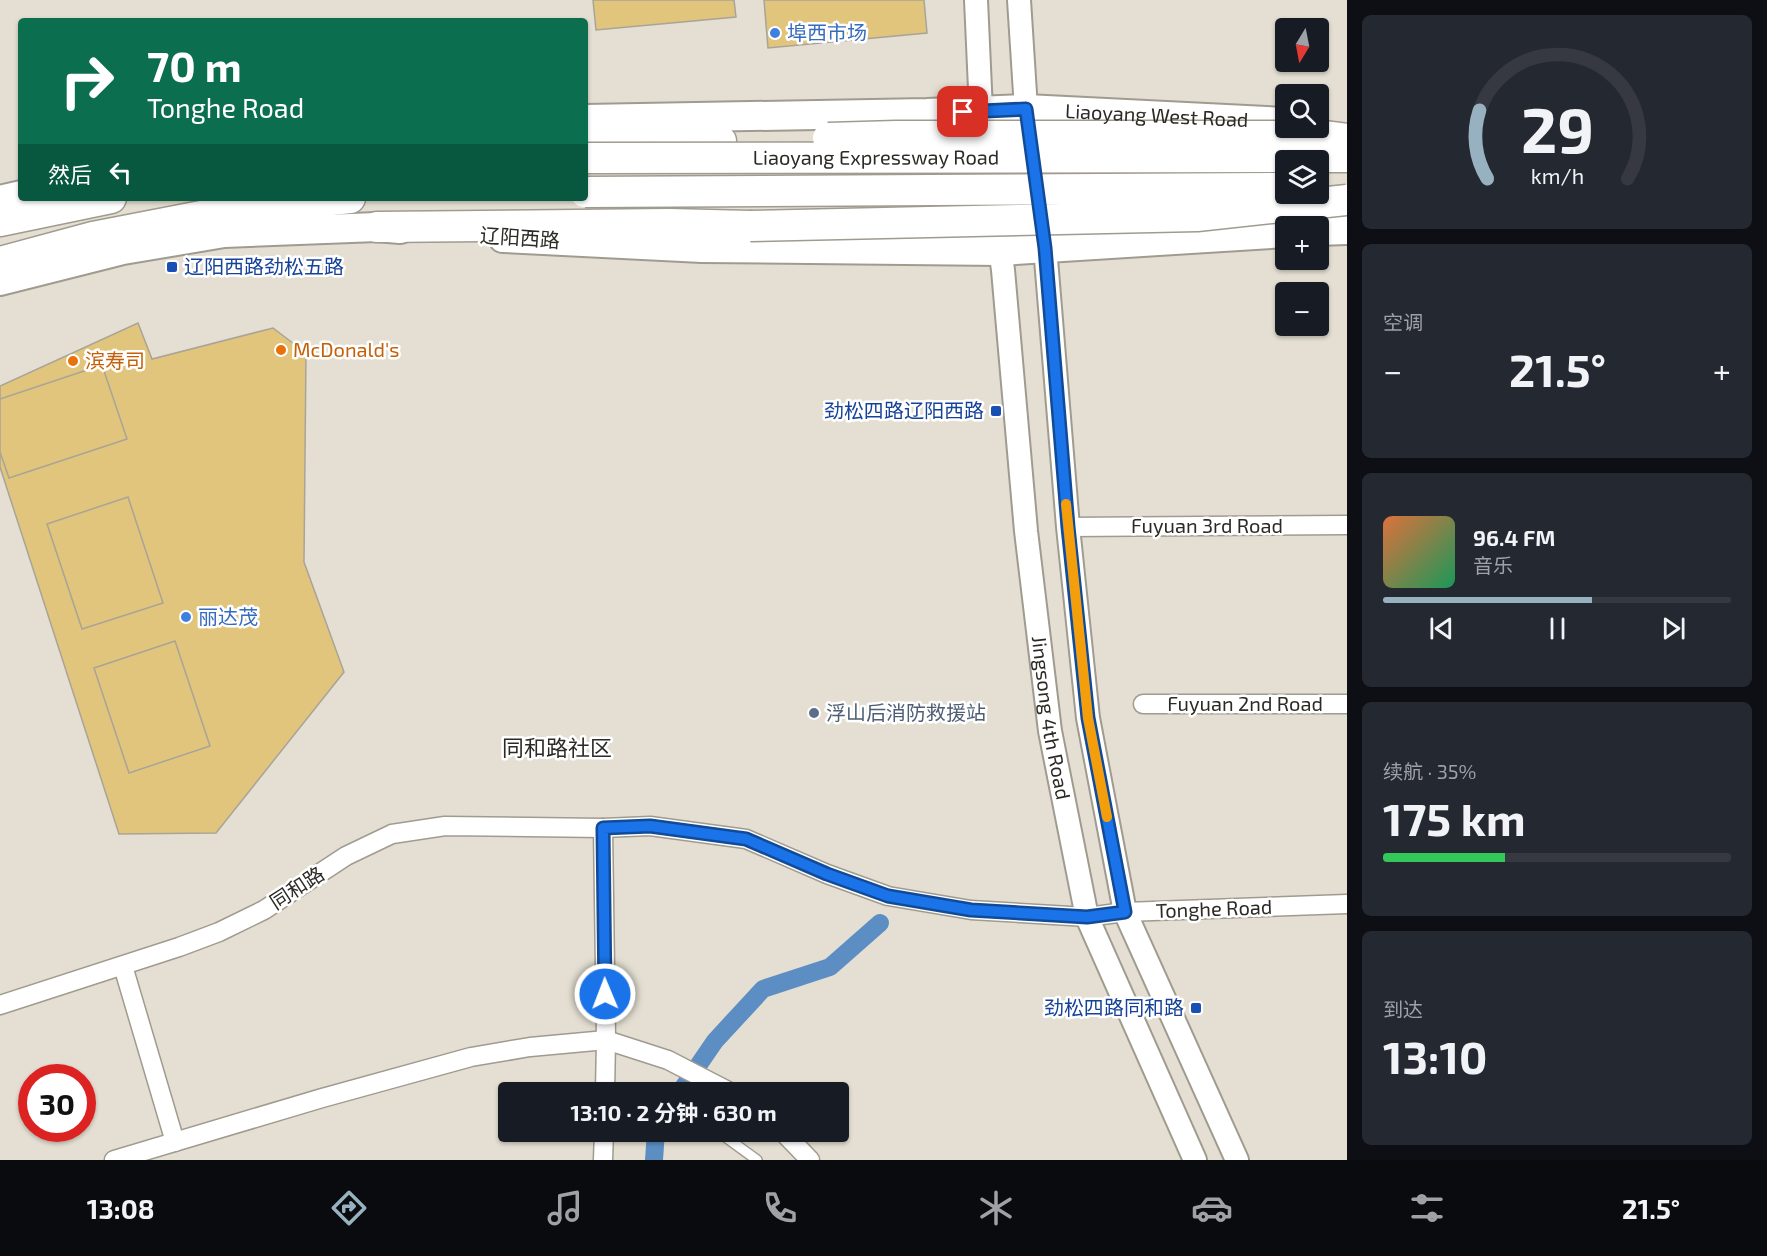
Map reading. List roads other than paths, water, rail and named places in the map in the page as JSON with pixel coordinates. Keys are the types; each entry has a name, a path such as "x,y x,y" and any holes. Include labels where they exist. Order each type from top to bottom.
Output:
{"highway":[{"path":"588,141 720,141 896,136 1325,136 1347,139"},
{"name":"Liaoyang Expressway Road","path":"588,158 1347,157"},
{"name":"Liaoyang Expressway Road","path":"588,192 1275,188"},
{"path":"1329,188 1347,188"},
{"path":"377,227 658,224 750,226 1197,216 1347,200"},
{"path":"0,221 97,201"},
{"path":"0,262 93,237 222,212 323,201"}],"main road":[{"path":"588,119 1026,109"},
{"name":"Liaoyang West Road","path":"1026,109 1275,121"},
{"path":"1329,123 1347,124"},
{"path":"0,200 18,196"},
{"name":"辽阳西路","path":"0,281 123,250 224,233 377,227 526,240 702,248 1000,251 1045,248"},
{"path":"1329,231 1347,230"},
{"path":"1045,248 1275,234"}],"street":[{"name":"Jingsong 4th Road","path":"976,0 981,111 1003,270 1026,531 1050,731 1087,917 1195,1160"},
{"name":"Jingsong 4th Road","path":"1019,0 1026,109 1045,248 1068,527 1088,718 1125,912 1237,1160"},
{"name":"Fuyuan 3rd Road","path":"1068,527 1347,525"},
{"name":"Fuyuan 2nd Road","path":"1143,704 1347,705"},
{"name":"同和路","path":"0,1005 123,966 219,932 264,910 346,856 392,834 445,826 603,828"},
{"name":"Tonghe Road","path":"603,828 650,826 746,839 827,874 888,896 971,910 1087,917 1125,912 1347,904"},
{"path":"603,828 606,1040 604,1082"},
{"path":"123,966 175,1142"},
{"path":"114,1160 322,1098 471,1057 530,1047 606,1040 668,1060 711,1082"},
{"path":"603,1160 604,1142"},
{"path":"793,1142 810,1160"}],"lane":[{"path":"732,1142 756,1160"}],"waterway":[{"path":"687,1082 715,1041 763,989 830,967 880,923"},
{"path":"654,1160 655,1142"}],"place":[{"name":"埠西市场","path":"775,33"},
{"name":"辽阳西路劲松五路","path":"172,267"},
{"name":"McDonald's","path":"281,350"},
{"name":"滨寿司","path":"73,361"},
{"name":"劲松四路辽阳西路","path":"996,411"},
{"name":"丽达茂","path":"186,617"},
{"name":"浮山后消防救援站","path":"814,713"},
{"name":"劲松四路同和路","path":"1196,1008"}],"district":[{"name":"同和路社区","path":"557,748"}]}
